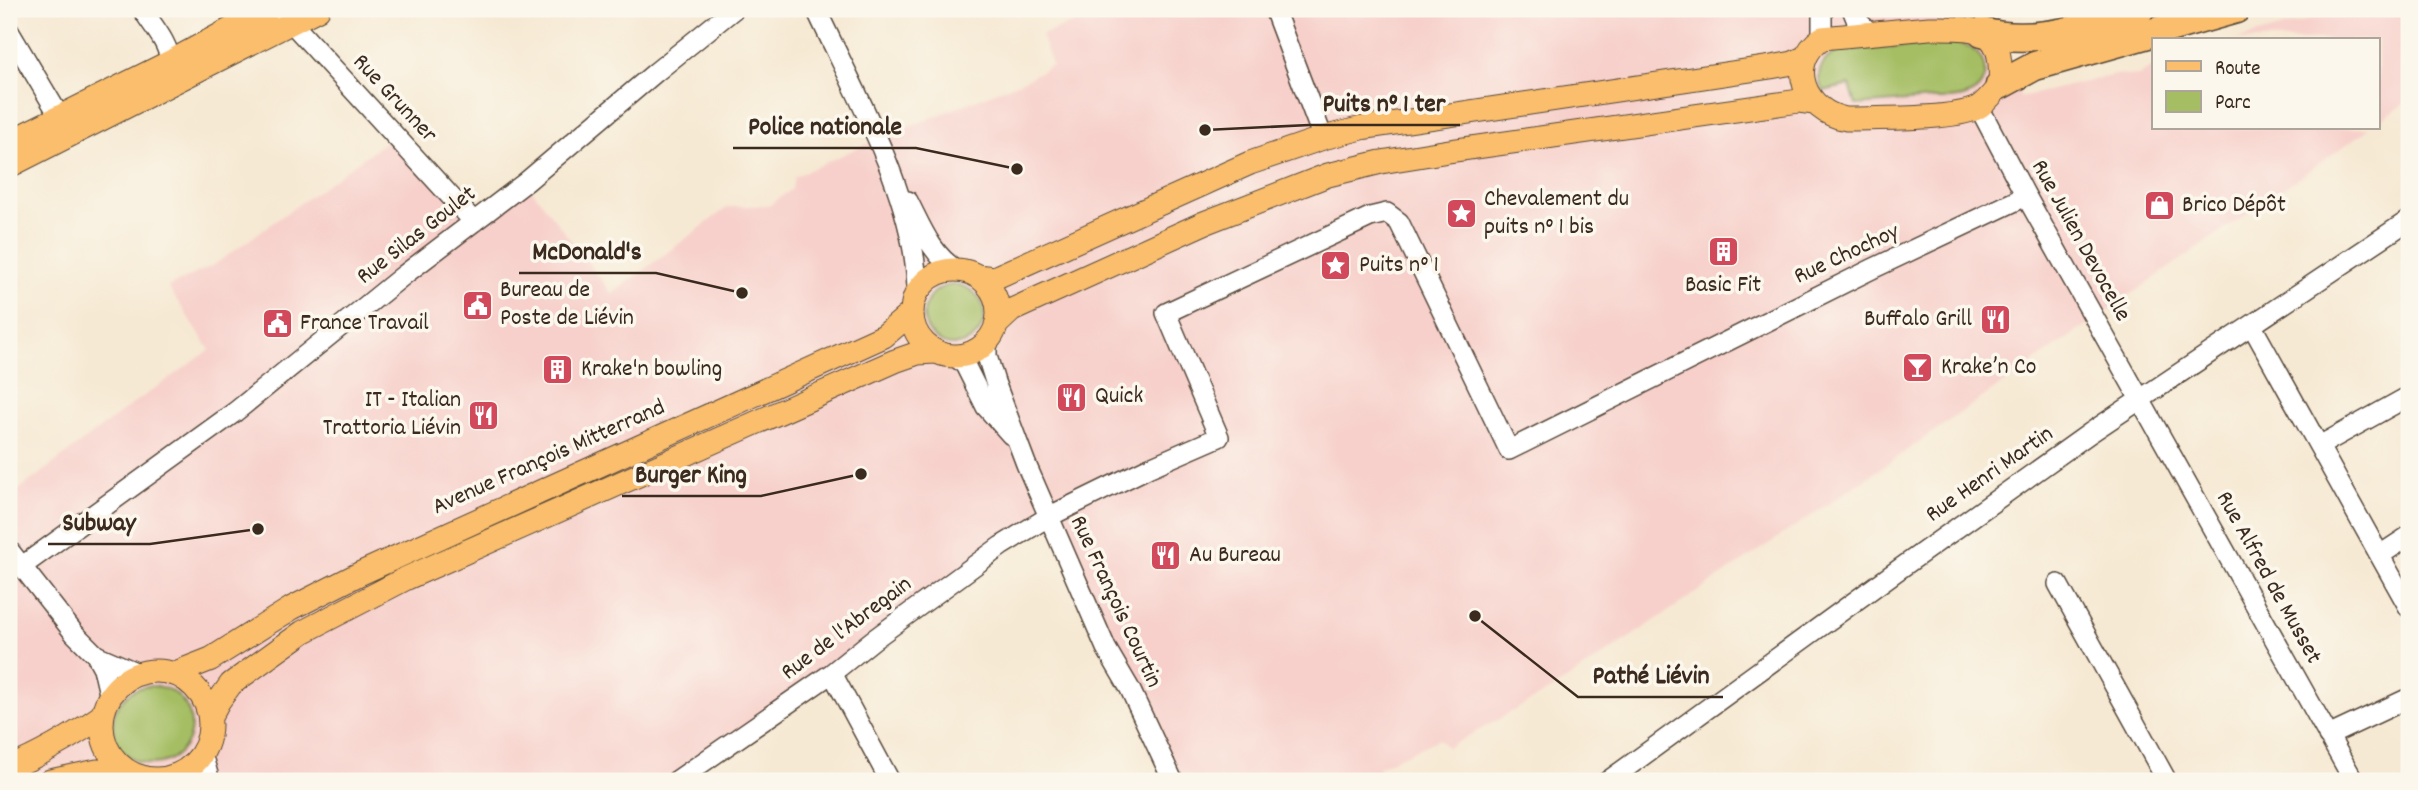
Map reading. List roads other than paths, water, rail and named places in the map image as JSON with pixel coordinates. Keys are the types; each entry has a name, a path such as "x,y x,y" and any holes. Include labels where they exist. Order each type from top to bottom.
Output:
{"highway":[{"path":"1982,32 2003,37 2069,30 2140,9"},
{"path":"2000,85 2035,66 2235,9"}],"main road":[{"path":"9,142 170,62 268,9"},
{"path":"9,166 285,16 318,9"},
{"path":"1965,28 1982,32 1993,39 2001,55 2000,85 1979,107 1962,112 1846,119 1833,117 1814,103 1802,80 1804,58 1811,46 1822,38 1869,32 1965,28"},
{"path":"946,354 922,342 914,329 914,302 934,275 967,273 994,278 1239,168 1323,138 1362,128 1772,67 1804,58"},
{"path":"210,718 231,684 303,632 407,578 895,362 918,353 973,353 1012,310 1264,198 1328,175 1381,162 1788,103 1814,103"},
{"path":"967,273 988,285 995,297 998,311 992,334"},
{"name":"Avenue François Mitterrand","path":"173,674 211,659 292,608 359,574 884,336 914,302"},
{"path":"9,768 48,750 106,707 118,687 140,674 173,674 184,678 201,695 210,718 210,730 202,754 186,771 168,780 152,779 129,772 97,771 56,779"},
{"path":"106,707 103,732 105,744 115,760 129,772"}],"street":[{"path":"142,9 164,44 170,62"},
{"name":"Rue Silas Goulet","path":"21,567 236,412 526,182 734,9"},
{"path":"816,9 890,168 931,244 945,263 967,273"},
{"path":"1274,9 1323,138"},
{"path":"1822,9 1822,38"},
{"path":"1852,9 1856,19 1869,32"},
{"name":"Rue Grunner","path":"285,16 474,222"},
{"path":"9,31 60,117"},
{"name":"Rue Julien Devocelle","path":"1979,107 2140,399"},
{"path":"890,168 914,252 914,302"},
{"name":"Rue Chochoy","path":"1048,517 1219,437 1166,313 1370,217 1387,213 1399,222 1509,450 2026,196"},
{"name":"Rue Henri Martin","path":"1608,781 1898,570 2140,399 2409,220"},
{"path":"2252,326 2409,608"},
{"path":"992,334 987,356 1016,442"},
{"path":"946,354 965,365 986,407 1016,442"},
{"path":"2319,446 2409,396"},
{"name":"Rue Alfred de Musset","path":"2140,399 2354,781"},
{"name":"Rue François Courtin","path":"1016,442 1106,648 1130,689 1173,781"},
{"name":"Rue de l'Abregain","path":"676,781 832,674 873,640 1001,546 1048,517"},
{"path":"2380,555 2409,536"},
{"path":"9,550 74,633 96,654 140,674"},
{"path":"2058,584 2167,781"},
{"path":"96,654 103,668 106,707"},
{"path":"832,674 890,781"},
{"path":"2328,736 2409,698"},
{"path":"202,754 210,781"}],"place":[{"name":"Puits n° 1 ter","path":"1205,130"},
{"name":"Police nationale","path":"1017,169"},
{"name":"Brico Dépôt","path":"2159,206"},
{"name":"Chevalement du puits n° 1 bis","path":"1461,214"},
{"name":"Basic Fit","path":"1723,252"},
{"name":"Puits n° 1","path":"1336,266"},
{"name":"McDonald's","path":"742,293"},
{"name":"Bureau de Poste de Liévin","path":"477,305"},
{"name":"Buffalo Grill","path":"1995,320"},
{"name":"France Travail","path":"277,324"},
{"name":"Krake’n Co","path":"1918,368"},
{"name":"Krake'n bowling","path":"558,370"},
{"name":"Quick","path":"1072,397"},
{"name":"IT - Italian Trattoria Liévin","path":"484,415"},
{"name":"Burger King","path":"861,474"},
{"name":"Subway","path":"258,529"},
{"name":"Au Bureau","path":"1166,556"},
{"name":"Pathé Liévin","path":"1475,616"}]}
